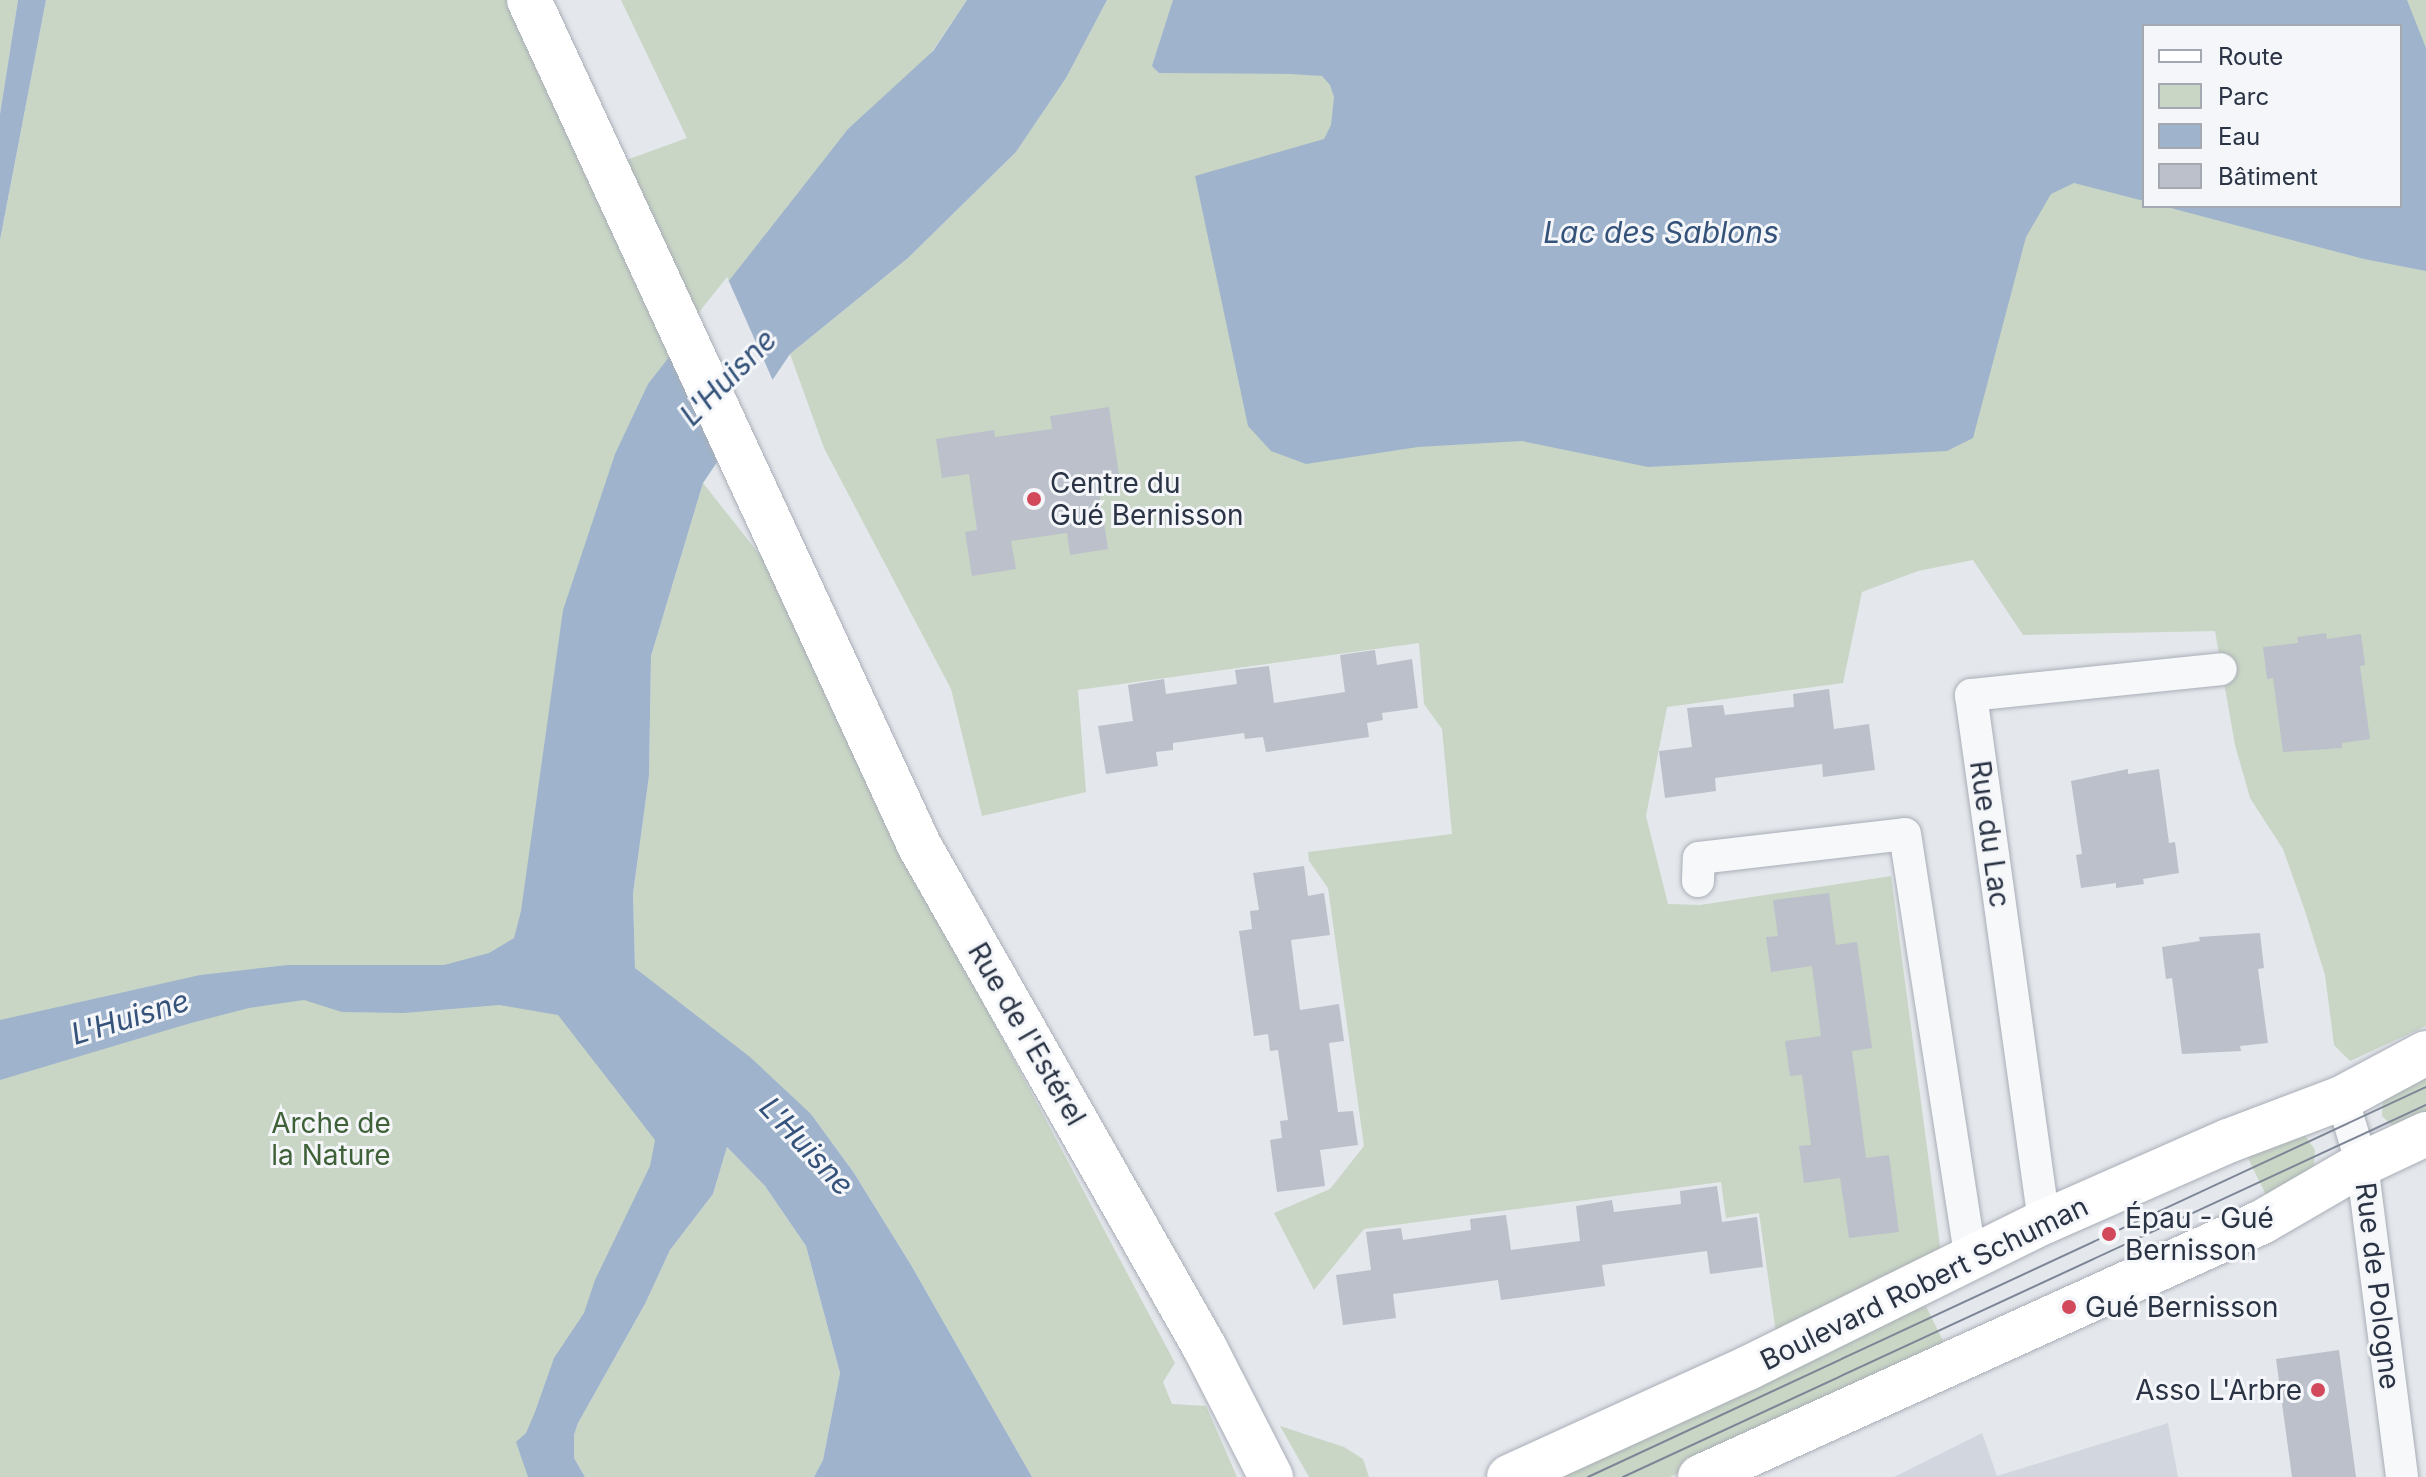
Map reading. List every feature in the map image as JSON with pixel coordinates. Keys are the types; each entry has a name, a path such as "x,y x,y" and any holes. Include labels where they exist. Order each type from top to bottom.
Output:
{"street":[{"name":"Rue de l'Estérel","path":"529,0 919,845 1216,1367 1271,1477"},
{"name":"Rue du Lac","path":"2044,1222 1971,695 2221,669"},
{"path":"1698,881 1699,858 1905,834 1971,1259"},
{"name":"Boulevard Robert Schuman","path":"1509,1477 1748,1368 2044,1222 2228,1141 2342,1098 2426,1053"},
{"name":"Rue de Pologne","path":"2342,1098 2362,1164 2402,1477"},
{"path":"1700,1477 2262,1222 2362,1164 2426,1134"}],"shaded area":[{"path":"2168,1423 2178,1477 1894,1477 1982,1433 1997,1476"}],"green space":[{"path":"0,0 18,0 0,114"},
{"name":"Arche de la Nature","path":"46,0 529,0 607,167 687,138 621,0 967,0 672,434 585,925 684,1117 553,1438 575,1477 0,1477 0,240"},
{"path":"1107,0 2426,0 2426,1026 2350,1061 2334,1045 2325,975 2305,911 2283,849 2250,798 2235,745 2215,631 2023,635 1973,560 1918,571 1862,592 1843,683 1667,707 1646,816 1668,904 1700,905 1891,876 1943,1268 1777,1340 1759,1213 1726,1218 1721,1182 1364,1229 1314,1290 1274,1213 1330,1189 1364,1146 1328,888 1309,861 1308,852 1452,834 1442,729 1424,704 1419,643 1078,690 1086,792 982,816 951,689 824,448 790,354 908,258 1016,152 1066,78"},
{"path":"703,483 775,574 917,878 1175,1363 1163,1382 1172,1404 1206,1406 1237,1477 1032,1477 911,1265 854,1173 811,1114 635,968 633,894 649,776 651,656"},
{"path":"2426,1069 2426,1126 2395,1128 2382,1116 2383,1094"},
{"path":"2304,1134 2315,1150 2313,1174 2268,1199 2243,1148"},
{"path":"727,1147 765,1186 806,1246 840,1373 823,1460 814,1477 585,1477 574,1458 574,1435 578,1423 645,1304 670,1250 713,1194"},
{"path":"1921,1296 1946,1347 1670,1477 1550,1477"},
{"path":"1280,1426 1344,1447 1363,1459 1369,1477 1309,1477"}],"water":[{"path":"18,0 46,0 0,240 0,114"},
{"name":"L'Huisne","path":"967,0 1107,0 1066,78 1016,152 908,258 790,354 703,483 651,656 649,776 633,894 635,968 750,1057 811,1114 854,1173 911,1265 1032,1477 814,1477 823,1460 840,1373 806,1246 765,1186 727,1147 713,1194 670,1250 645,1304 578,1423 574,1435 574,1458 585,1477 528,1477 516,1442 526,1433 554,1358 584,1313 595,1280 650,1166 655,1140 558,1015 499,1005 404,1013 342,1012 304,1000 249,1008 191,1023 0,1080 0,1020 200,975 288,965 444,965 489,953 514,938 521,911 563,610 615,454 648,384 848,129 933,51"},
{"name":"Lac des Sablons","path":"1173,0 2407,0 2426,48 2426,271 2364,259 2171,208 2402,208 2402,24 2142,24 2142,200 2074,183 2051,194 2026,237 1973,438 1947,451 1648,467 1522,441 1418,447 1306,464 1271,451 1248,426 1195,176 1324,139 1331,125 1334,97 1330,85 1322,76 1159,73 1152,66"}],"pier":[{"path":"727,277 774,383 740,432 669,350"}],"building":[{"name":"Centre du Gué Bernisson","path":"1109,407 1120,481 1098,485 1108,549 1070,555 1067,533 1011,541 1016,569 972,576 965,532 977,530 969,474 942,478 936,439 994,430 995,437 1052,429 1050,416"},
{"path":"2326,633 2327,639 2361,634 2365,665 2360,666 2370,739 2342,743 2342,748 2283,752 2273,678 2267,679 2263,647 2298,643 2297,637"},
{"path":"1375,650 1377,665 1412,659 1418,708 1382,713 1383,720 1367,723 1369,737 1266,752 1263,737 1245,739 1244,733 1173,743 1173,750 1156,752 1158,766 1106,774 1098,726 1133,721 1128,685 1164,679 1166,694 1237,684 1235,670 1269,666 1274,703 1345,692 1340,655"},
{"path":"1829,689 1834,729 1869,724 1875,770 1823,777 1822,764 1715,778 1716,791 1665,798 1659,751 1692,747 1687,708 1723,705 1725,715 1794,707 1793,694"},
{"path":"2128,769 2128,774 2159,769 2169,843 2175,842 2179,873 2143,879 2144,884 2116,888 2116,883 2081,888 2076,855 2082,854 2071,781"},
{"path":"1304,866 1308,896 1324,893 1330,935 1291,940 1300,1010 1339,1004 1344,1041 1329,1043 1338,1112 1353,1111 1358,1145 1320,1150 1325,1186 1277,1192 1270,1140 1282,1138 1280,1121 1288,1120 1278,1050 1270,1051 1268,1034 1254,1036 1239,931 1252,929 1250,911 1259,910 1253,873"},
{"path":"1829,893 1836,945 1857,942 1872,1048 1852,1051 1866,1158 1889,1155 1899,1232 1849,1238 1840,1178 1804,1183 1799,1146 1811,1145 1802,1075 1790,1076 1785,1041 1821,1036 1812,966 1771,972 1766,937 1778,936 1773,900"},
{"path":"2260,933 2264,968 2258,969 2268,1043 2240,1046 2241,1051 2182,1054 2172,978 2166,979 2162,947 2200,941 2199,937"},
{"path":"1717,1186 1722,1222 1757,1217 1763,1267 1710,1274 1707,1251 1602,1265 1605,1286 1501,1300 1498,1280 1393,1294 1396,1318 1343,1325 1336,1275 1371,1270 1366,1232 1401,1228 1403,1240 1471,1230 1470,1219 1506,1215 1511,1250 1580,1241 1576,1206 1612,1200 1614,1212 1681,1204 1680,1191"},
{"path":"2339,1350 2356,1477 2292,1477 2276,1359"}],"tram line":[{"path":"1588,1477 2426,1087"},
{"path":"1623,1477 2426,1105"}],"place":[{"name":"Centre du Gué Bernisson","path":"1034,499"},
{"name":"Épau - Gué Bernisson","path":"2109,1234"},
{"name":"Gué Bernisson","path":"2069,1307"},
{"name":"Asso L'Arbre","path":"2318,1390"}]}
